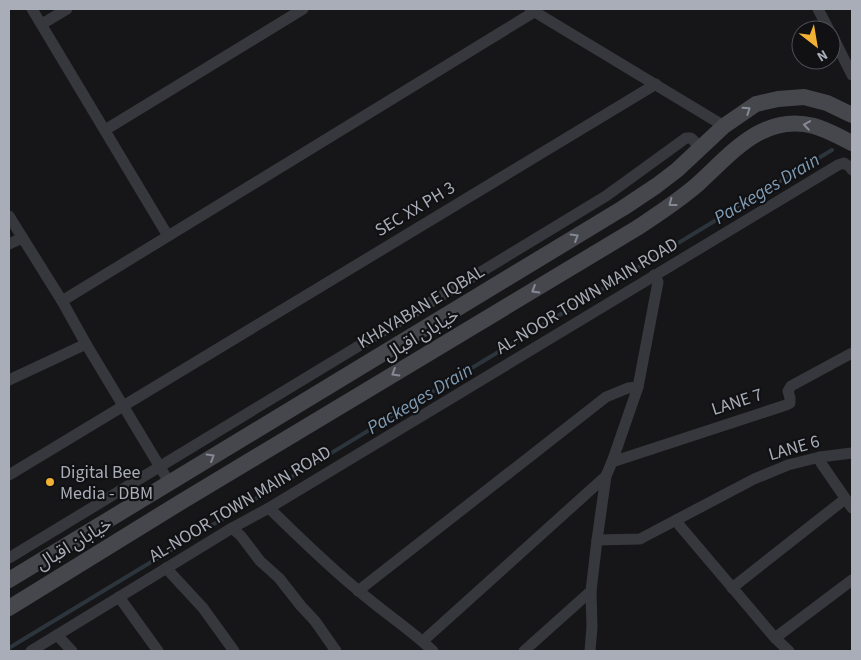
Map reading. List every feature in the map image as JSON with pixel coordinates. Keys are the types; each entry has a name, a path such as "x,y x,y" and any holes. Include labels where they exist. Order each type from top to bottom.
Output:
{"main road":[{"name":"KHAYABAN E IQBAL","path":"9,580 623,208 656,186 724,126 756,104 778,99 804,98 827,103 852,115"},
{"name":"خیابان اقبال","path":"9,608 637,228 697,184 735,149 753,136 774,125 795,124 820,128 852,143"}],"street":[{"path":"32,9 168,236"},
{"path":"42,24 67,9"},
{"path":"105,130 303,9"},
{"path":"62,301 532,10 724,126"},
{"path":"841,53 852,75"},
{"name":"SEC XX PH 3","path":"9,475 656,84"},
{"path":"9,558 606,196 666,154 680,141 691,138 700,148"},
{"name":"AL-NOOR TOWN MAIN ROAD","path":"31,651 232,528 269,508 838,165 844,163 852,170"},
{"path":"9,216 62,301 169,482"},
{"path":"9,244 22,238"},
{"path":"590,651 592,627 591,591 606,476 638,387 658,282 654,276"},
{"path":"9,380 86,344"},
{"name":"LANE 7","path":"612,462 786,405 790,403 788,392 792,386 852,353"},
{"path":"358,591 606,397 628,388 638,387"},
{"name":"LANE 6","path":"597,540 640,539 754,479 788,465 820,457 852,453"},
{"path":"732,588 849,503 821,463 820,457"},
{"path":"423,641 606,476"},
{"path":"269,508 358,591 423,641 433,651"},
{"path":"676,520 775,638 789,651"},
{"path":"232,528 241,536 260,561 279,578 315,621 336,651"},
{"path":"166,568 203,608 234,651"},
{"path":"775,638 852,580"},
{"path":"524,651 591,591"},
{"path":"119,597 158,651"},
{"path":"57,635 72,651"}],"waterway":[{"name":"Packeges Drain","path":"9,648 832,150"}],"place":[{"name":"Digital Bee Media - DBM","path":"50,482"}]}
